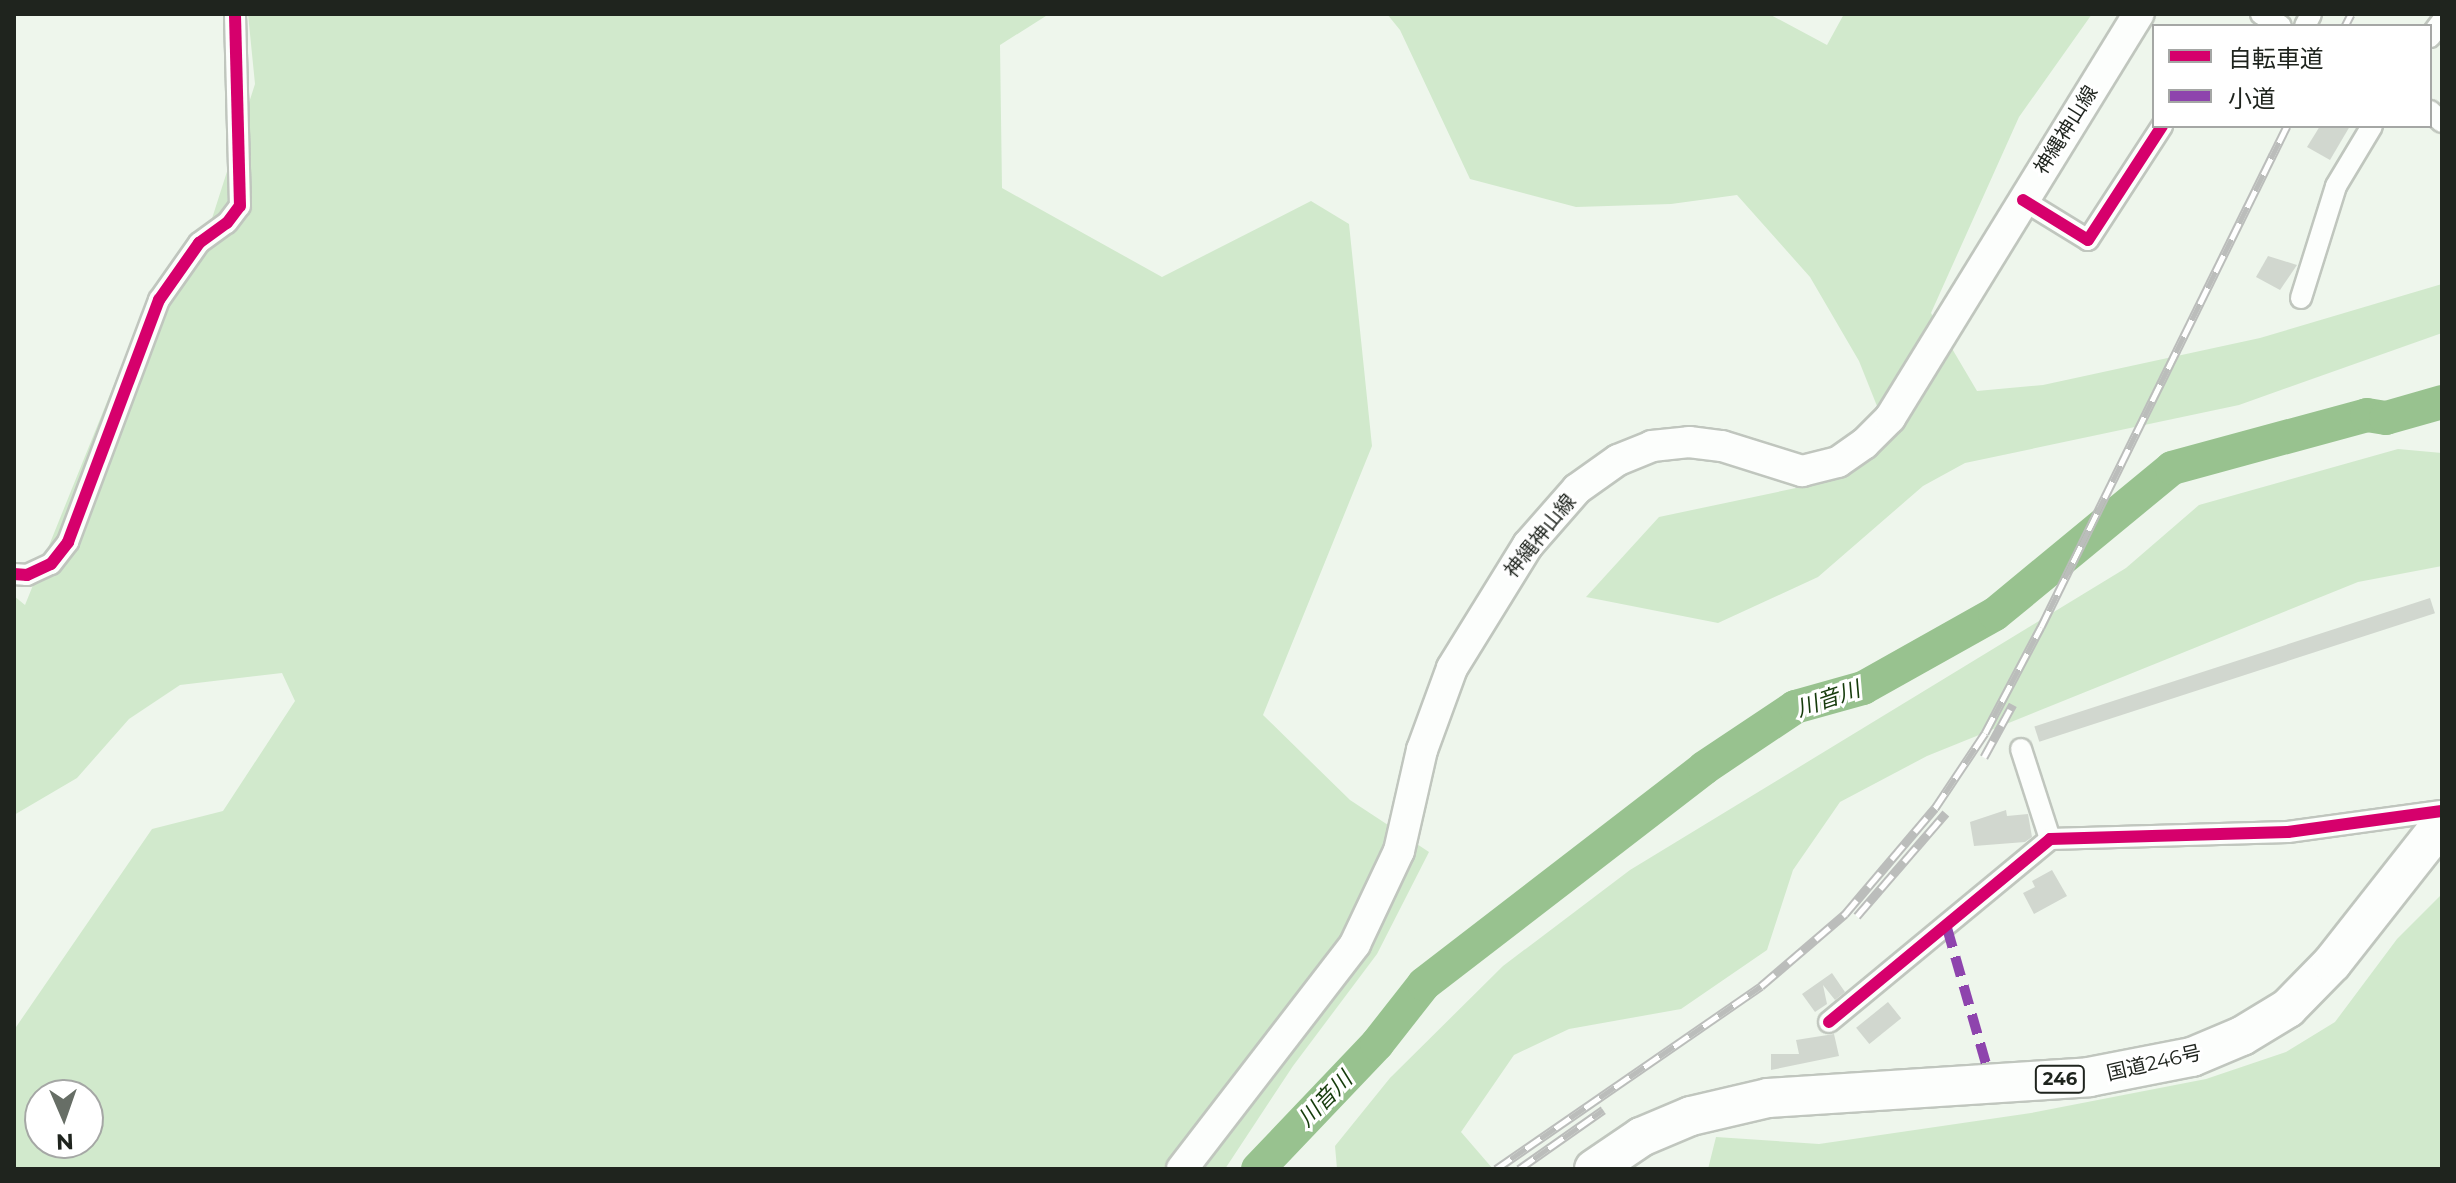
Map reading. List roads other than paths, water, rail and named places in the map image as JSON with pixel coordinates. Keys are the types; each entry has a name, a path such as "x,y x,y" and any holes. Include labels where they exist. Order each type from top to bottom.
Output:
{"highway":[{"name":"国道246号","path":"1594,1169 1641,1137 1691,1116 1768,1098 2089,1077 2192,1057 2242,1036 2288,1008 2332,963 2442,823"}],"main road":[{"name":"神縄神山線","path":"1182,1169 1362,931 1399,851 1422,750 1452,668 1528,545 1577,489 1618,460 1652,446 1689,442 1722,446 1802,471 1838,462 1890,418 2139,14"}],"street":[{"path":"14,574 27,575 51,564 68,542 159,300 199,243 227,223 240,206 235,14"},
{"path":"2023,200 2088,240 2161,128"},
{"path":"2301,298 2336,186 2371,128"},
{"path":"2021,749 2050,839"},
{"path":"1829,1022 2050,839 2288,832 2442,811"}],"waterway":[{"name":"川音川","path":"1258,1169 1377,1044 1424,984 1704,768 1795,707 1863,688 1995,614 2172,468 2367,415 2386,418 2442,402"}],"railway":[{"path":"2346,24 2351,14"},
{"path":"1496,1169 1761,986 1845,914 1935,808 1985,733 2041,627 2286,128"},
{"path":"1984,757 2013,704"},
{"path":"1857,916 1946,813"},
{"path":"1519,1169 1603,1110"}]}
